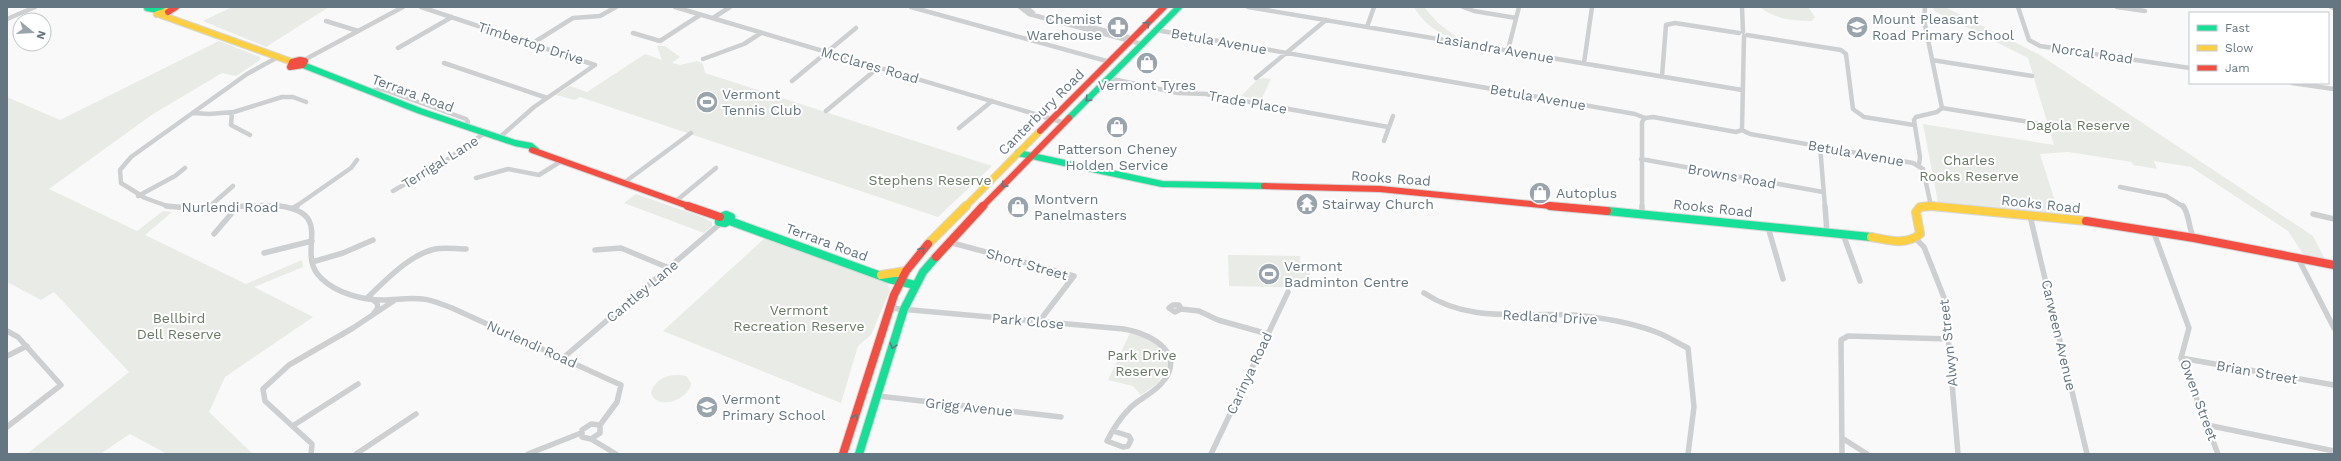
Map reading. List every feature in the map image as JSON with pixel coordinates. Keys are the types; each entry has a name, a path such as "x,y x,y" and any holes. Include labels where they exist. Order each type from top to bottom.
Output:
{"main road":[{"path":"147,7 166,11 174,18 278,56"},
{"name":"Canterbury Road","path":"859,454 904,309 915,285 930,263 948,242 1178,7"},
{"path":"1162,9 1178,7"},
{"name":"Canterbury Road","path":"843,454 889,308 906,271 933,237 1162,9"},
{"path":"1162,9 1172,13"},
{"name":"Terrara Road","path":"278,56 292,62 290,65 291,67 303,63 420,111 535,149 676,201 721,220 728,215 731,218 730,221 879,275 915,285"},
{"name":"Rooks Road","path":"1020,152 1162,184 1380,188 1908,241 1916,239"},
{"path":"1916,239 1920,234 1916,212 1920,208 1931,206"},
{"name":"Rooks Road","path":"1931,206 2081,220 2154,233 2194,238 2334,264"},
{"path":"879,275 906,271"}],"street":[{"path":"7,19 35,7"},
{"path":"303,63 403,7"},
{"name":"Timbertop Drive","path":"421,7 533,43 595,65 592,69 547,98 500,137"},
{"path":"533,43 573,18 600,16 616,7"},
{"name":"McClares Road","path":"675,7 1065,123"},
{"path":"713,18 730,7"},
{"path":"911,7 1110,62"},
{"path":"1020,7 1023,11 1029,14 1143,43"},
{"path":"1026,7 1033,13 1131,40"},
{"name":"Lasiandra Avenue","path":"1248,7 1742,90"},
{"path":"1282,13 1287,7"},
{"path":"1367,27 1374,7"},
{"path":"1463,7 1474,11 1516,18"},
{"path":"1508,50 1519,7"},
{"path":"1584,63 1592,7"},
{"path":"1742,7 1742,130"},
{"path":"1925,7 1924,20 1942,108"},
{"name":"Norcal Road","path":"2018,7 2029,40 2040,46 2189,68"},
{"path":"2117,7 2145,11"},
{"path":"633,33 660,42 700,15"},
{"path":"398,48 452,18"},
{"path":"1256,78 1326,20"},
{"path":"326,21 358,31"},
{"path":"1662,76 1666,25 1675,23 1841,50 1846,54 1853,109 1864,117 1914,125"},
{"path":"792,81 856,28"},
{"name":"Betula Avenue","path":"1156,30 1635,114 1645,118 1653,117 1736,132 1742,130 1750,134 1919,165"},
{"path":"704,59 744,44 761,33"},
{"name":"Nurlendi Road","path":"278,56 247,74 131,157 120,170 121,183 138,196 174,207 206,209 266,206 300,210 310,219 312,262 319,277 330,286 343,293 370,298 424,299 452,308 621,385 621,392 612,410 600,425"},
{"path":"1932,60 2032,76"},
{"path":"444,63 547,98"},
{"path":"826,111 879,67"},
{"name":"Trade Place","path":"1108,78 1178,92 1206,94 1388,127"},
{"path":"2299,84 2334,89"},
{"path":"193,113 209,115 232,112 277,98 291,97 306,102"},
{"path":"959,128 992,101"},
{"path":"1931,206 1923,169 1919,165 1920,157 1914,120 1916,117 1938,112 1942,108"},
{"path":"1942,108 2042,124"},
{"path":"232,112 231,125 250,135"},
{"path":"1384,141 1393,116"},
{"path":"1642,214 1642,122 1645,118"},
{"name":"Terrigal Lane","path":"393,191 445,161 486,132"},
{"path":"625,182 691,133"},
{"path":"1820,146 1823,192 1828,233"},
{"name":"Browns Road","path":"1641,159 1823,192"},
{"path":"292,208 351,168 357,160"},
{"path":"476,178 508,169 533,175 539,174 563,160"},
{"path":"138,196 175,176 185,168"},
{"path":"676,201 716,168"},
{"path":"206,209 233,186"},
{"path":"2120,187 2158,193 2182,204 2186,210 2188,228 2194,238"},
{"path":"214,234 221,228 237,207"},
{"path":"2313,214 2334,219"},
{"name":"Carween Avenue","path":"2030,216 2088,454"},
{"name":"Cantley Lane","path":"563,358 669,268 721,220"},
{"path":"1768,227 1783,278"},
{"name":"Owen Street","path":"2154,233 2189,328 2181,358 2218,454"},
{"path":"1843,234 1860,281"},
{"name":"Alwyn Street","path":"1916,239 1924,247 1945,300 1958,454"},
{"path":"312,262 343,253 373,240"},
{"path":"264,253 312,241"},
{"name":"Short Street","path":"948,242 1074,276 1038,323"},
{"path":"595,250 620,248 669,268"},
{"path":"371,317 378,308 377,303 370,298 383,282 429,251 438,249 466,249"},
{"path":"2298,258 2334,328"},
{"name":"Carinya Road","path":"1211,454 1288,292"},
{"name":"Redland Drive","path":"1424,293 1431,299 1458,310 1478,313 1584,316 1624,324 1661,334 1688,348 1687,365 1693,391 1694,411 1688,454"},
{"path":"311,454 312,444 265,401 262,393 266,384 318,346 371,317 396,299"},
{"name":"Park Close","path":"889,308 1038,323 1138,331 1151,336 1163,345 1170,360 1163,382 1134,404 1113,431"},
{"path":"1182,308 1199,311 1218,320 1268,334"},
{"path":"7,331 18,337 61,385 7,427"},
{"path":"1842,454 1841,340 1848,336 1949,339"},
{"path":"7,356 27,346"},
{"name":"Brian Street","path":"2181,358 2334,385"},
{"path":"294,426 358,384"},
{"name":"Grigg Avenue","path":"878,396 1061,417"},
{"path":"356,454 416,414"},
{"path":"528,454 581,433 584,427 591,424 600,425 600,433 591,439"},
{"path":"2207,425 2334,451"},
{"path":"581,433 582,437 591,439 602,447 616,454"},
{"path":"1842,438 1867,454"}],"green space":[{"path":"232,7 329,7 266,47 203,21"},
{"path":"1414,7 1424,7 1438,23 1459,39 1445,35 1433,28 1422,18"},
{"path":"1760,7 1808,7 1815,17 1812,21 1778,17"},
{"path":"1933,7 1945,7 2040,55 2313,236 2325,259 2304,255 2288,231 2191,167 2154,161 2157,169 2133,165 2132,162 2068,152 2040,154 2059,214 1938,202 1923,124 2054,145 2028,58 1934,11"},
{"name":"Bellbird Dell Reserve","path":"219,41 260,57 260,60 236,76 222,73 153,114 49,189 137,231 163,211 172,212 145,235 246,284 302,260 303,267 254,287 313,317 225,377 209,412 253,454 167,454 130,434 100,454 27,454 129,372 54,292 41,300 7,282 7,97 60,120"},
{"name":"Stephens Reserve","path":"657,46 665,46 680,57 672,63 680,65 698,61 703,64 705,73 992,166 938,217 580,97 575,100 556,95 570,86 587,92 645,54 662,60"},
{"path":"1258,79 1271,79 1261,100 1241,96"},
{"path":"636,194 702,217 712,222 712,226 704,233 624,203"},
{"name":"Vermont Recreation Reserve","path":"766,237 886,281 890,290 871,335 858,346 841,403 663,331"},
{"name":"Vermont Badminton Centre","path":"1228,255 1300,256 1300,262 1309,262 1311,288 1229,286"},
{"name":"Park Drive Reserve","path":"1130,333 1155,342 1163,351 1168,364 1158,383 1141,395 1133,386 1108,380"},
{"path":"671,375 686,376 691,383 685,394 679,399 665,402 654,398 651,392 653,387 662,378"}],"traffic: fast":[{"path":"1069,118 1179,7"},
{"path":"147,8 163,11"},
{"path":"303,65 420,111 515,143 531,146 536,150"},
{"path":"1018,153 1162,184 1264,186"},
{"path":"1607,211 1871,237"},
{"path":"726,215 731,217 730,220 725,223 719,222 719,218 726,215"},
{"path":"730,221 889,279 915,285"},
{"path":"859,454 904,309 923,272 936,257"}],"traffic: slow":[{"path":"161,15 167,13 167,11 157,14 174,18 292,62"},
{"path":"928,244 1040,131"},
{"path":"1871,237 1897,241 1916,238 1920,234 1916,212 1920,207 1931,206 2086,221"},
{"path":"881,275 906,271"}],"traffic: jam":[{"path":"168,12 176,7"},
{"path":"1040,131 1164,7"},
{"path":"300,60 305,61 303,65 290,67 292,62 300,60"},
{"path":"936,257 973,216 1069,118"},
{"path":"532,150 720,217"},
{"path":"1264,186 1380,189 1607,211"},
{"path":"2086,221 2194,238 2334,265"},
{"path":"843,454 894,295 906,271 928,244"}],"place":[{"name":"Chemist Warehouse","path":"1118,27"},
{"name":"Mount Pleasant Road Primary School","path":"1857,27"},
{"name":"Vermont Tyres","path":"1147,63"},
{"name":"Vermont Tennis Club","path":"707,102"},
{"name":"Patterson Cheney Holden Service","path":"1117,127"},
{"name":"Autoplus","path":"1540,193"},
{"name":"Stairway Church","path":"1307,204"},
{"name":"Montvern Panelmasters","path":"1018,207"},
{"name":"Vermont Badminton Centre","path":"1269,274"},
{"name":"Vermont Primary School","path":"707,407"}],"park label":[{"name":"Dagola Reserve","path":"2078,125"},
{"name":"Charles Rooks Reserve","path":"1969,168"}]}
